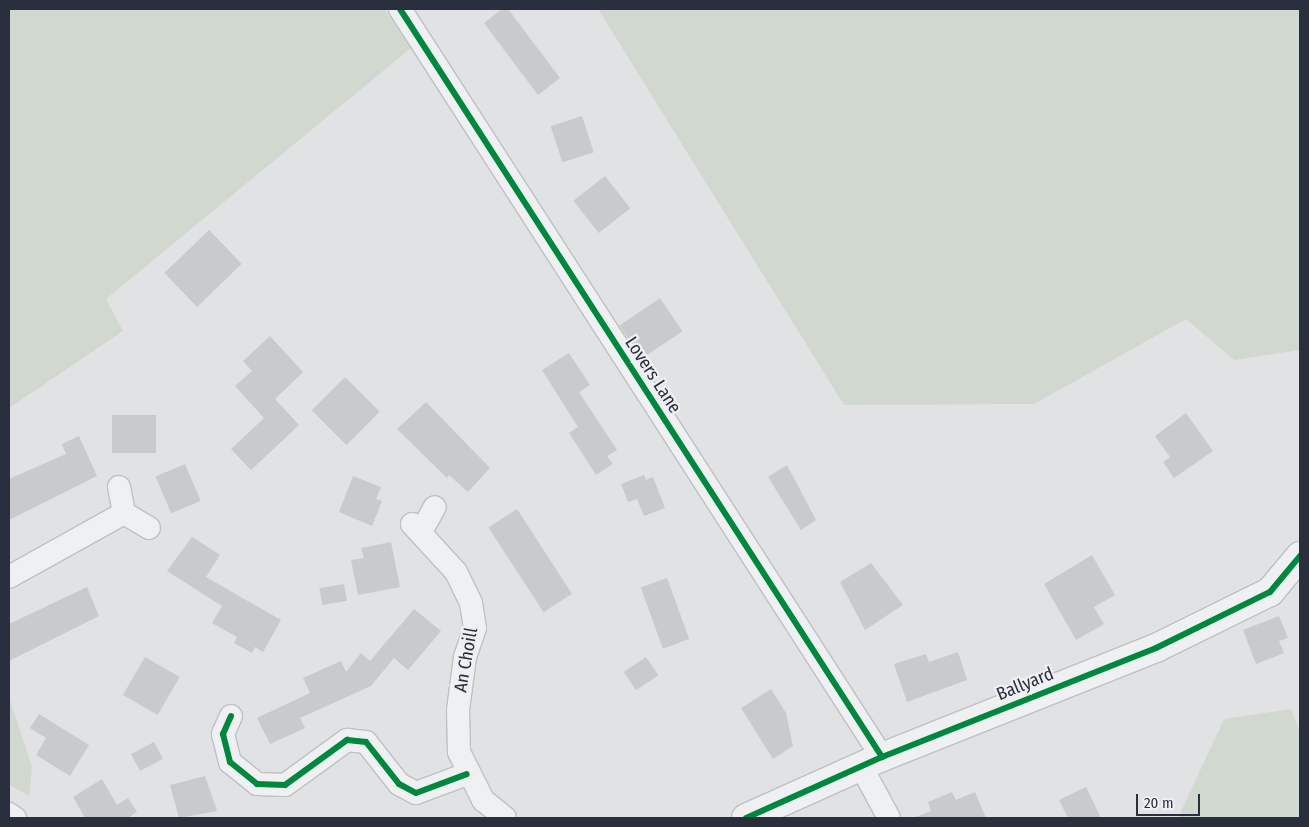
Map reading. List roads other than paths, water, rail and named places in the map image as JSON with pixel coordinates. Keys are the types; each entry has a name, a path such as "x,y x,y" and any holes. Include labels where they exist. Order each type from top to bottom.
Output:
{"street":[{"name":"Lovers Lane","path":"400,9 871,762 889,818"},
{"path":"119,487 124,513 149,528"},
{"name":"An Choill","path":"435,507 417,527 456,572 471,603 475,628 465,657 458,710 459,752 467,774 483,800 506,818"},
{"path":"9,576 124,513"},
{"name":"Ballyard","path":"746,818 871,762 1156,648 1270,592 1300,556"},
{"path":"231,716 223,734 230,762 257,784 286,785 347,740 366,742 399,784 416,793 467,774"},
{"path":"9,814 15,818"}]}
